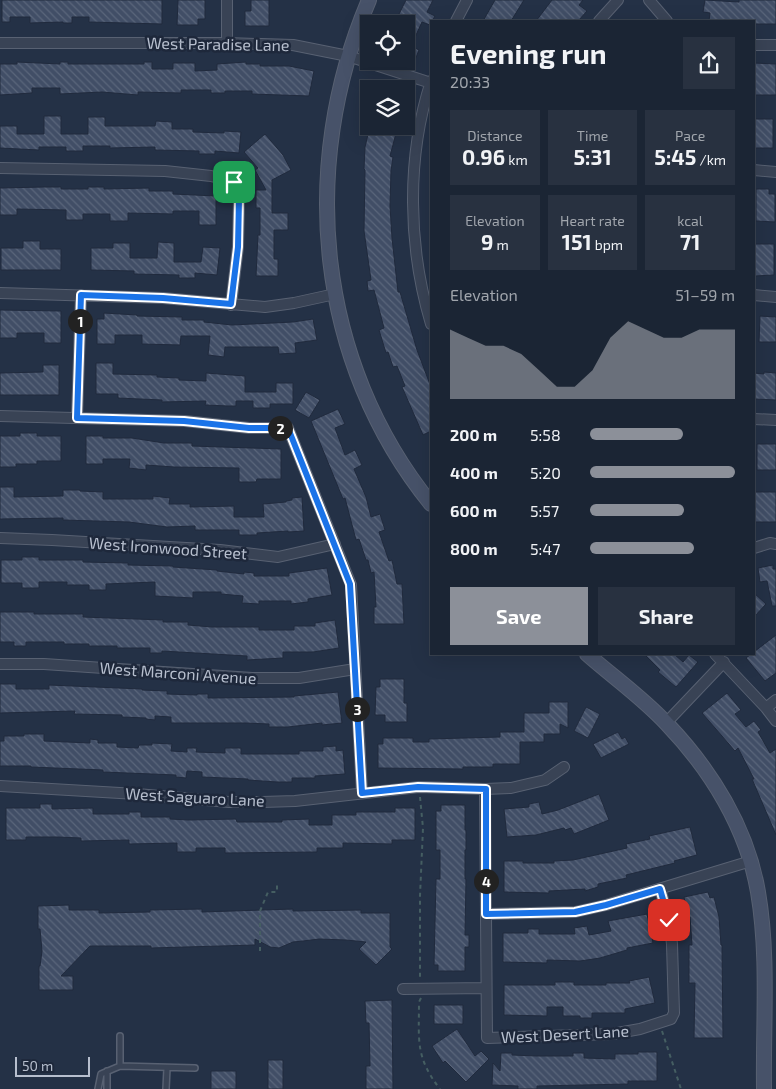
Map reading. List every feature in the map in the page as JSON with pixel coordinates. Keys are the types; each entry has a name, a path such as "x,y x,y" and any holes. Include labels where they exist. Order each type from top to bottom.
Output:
{"main road":[{"path":"369,0 348,56 338,91 330,143 327,218 331,266 335,294 354,364 371,406 394,450 430,503"},
{"path":"588,655 666,723 701,763 737,825 758,891 763,931 764,1089"}],"street":[{"path":"227,0 227,43"},
{"path":"457,20 467,0"},
{"path":"600,20 618,0"},
{"path":"649,0 666,20"},
{"name":"West Paradise Lane","path":"0,43 227,43 293,45 348,56 430,82"},
{"path":"755,45 776,45"},
{"path":"429,307 416,261 414,192 415,148 422,112 430,85"},
{"path":"0,168 165,171 211,176 234,182 239,199 238,247 231,304"},
{"path":"755,170 776,172"},
{"path":"0,293 163,298 265,307 335,294"},
{"path":"77,418 81,295"},
{"path":"755,296 776,297"},
{"path":"0,416 184,421 249,428 288,428 336,544 350,584 362,793"},
{"path":"755,419 776,420"},
{"name":"West Ironwood Street","path":"0,538 220,550 278,556 336,544"},
{"path":"755,548 770,543 776,544"},
{"path":"716,655 766,708 776,722"},
{"path":"666,723 724,662"},
{"name":"West Marconi Avenue","path":"0,664 44,664 252,678 299,678 355,669"},
{"path":"766,708 776,700"},
{"name":"West Saguaro Lane","path":"0,786 137,794 229,802 296,801 418,787 511,788 545,780 564,767"},
{"path":"403,989 486,988 486,789"},
{"path":"486,914 575,912 606,905 750,861"},
{"name":"West Desert Lane","path":"486,988 487,1038 612,1034 628,1032 671,1019 674,1013 672,944 669,920 660,889"}],"lane":[{"path":"120,1036 120,1066"},
{"path":"98,1089 101,1074 120,1066 195,1068"},
{"path":"166,1068 166,1089"},
{"path":"107,1071 107,1089"}],"path":[{"path":"418,787 422,828 420,979"},
{"path":"260,951 260,911 268,892 277,892 277,882"},
{"path":"421,998 418,1002 417,1032 420,1052 427,1069 440,1089"},
{"path":"659,1024 680,1089"}],"building":[{"path":"2,0 162,0 162,24 89,22 89,17 72,17 72,23 30,23 30,17 10,17 10,22 2,22"},
{"path":"178,0 205,0 205,19 198,19 198,25 177,25"},
{"path":"251,0 269,0 269,26 245,26 245,11 251,11"},
{"path":"406,0 433,0 427,12 435,16 433,20 430,20 430,25 422,22 415,37 415,15 398,15"},
{"path":"495,0 524,0 512,20 484,20"},
{"path":"552,0 583,0 579,5 587,11 579,20 537,20"},
{"path":"705,0 739,2 739,0 776,0 776,24 755,24 755,20 709,20 710,13 703,12"},
{"path":"415,48 419,50 415,60"},
{"path":"17,62 144,64 144,62 152,62 152,69 173,69 173,63 195,63 195,71 217,70 217,64 246,62 246,64 260,64 260,66 289,66 314,71 309,96 252,94 252,91 211,93 211,90 181,90 181,93 138,92 138,95 102,92 60,94 60,88 32,88 32,93 0,95 0,64 17,64"},
{"path":"755,63 776,64 776,95 755,95"},
{"path":"44,116 61,116 61,134 88,134 88,117 105,117 105,126 155,126 156,121 172,122 172,129 193,129 193,132 241,132 239,153 215,151 215,154 199,154 199,151 155,150 155,147 110,148 110,146 83,146 83,151 66,151 66,147 39,147 39,150 0,148 0,126 17,126 17,134 44,134"},
{"path":"755,119 773,119 773,148 755,148"},
{"path":"265,134 283,155 291,170 272,180 272,213 288,213 288,230 274,230 274,259 278,259 278,276 256,276 258,235 260,235 260,208 256,208 256,190 266,190 255,170 258,168 244,152"},
{"path":"368,135 396,135 390,156 393,157 390,206 392,238 398,292 400,292 417,350 430,384 430,432 423,435 402,387 405,386 397,366 393,367 388,352 386,353 379,330 384,328 374,290 368,291 367,281 371,280 364,231 364,169"},
{"path":"61,187 61,189 88,189 88,187 104,187 104,189 149,188 149,191 173,191 173,194 216,196 216,225 199,225 199,211 173,211 173,214 128,213 128,221 110,221 110,214 83,214 83,220 66,220 66,210 17,209 17,215 0,215 0,188"},
{"path":"756,189 769,189 769,194 775,194 775,222 756,221"},
{"path":"23,241 40,241 40,249 61,249 61,270 1,270 1,248 23,248"},
{"path":"158,242 174,243 174,262 201,262 203,247 220,248 217,275 195,273 195,278 179,278 179,275 134,274 134,271 91,270 91,248 113,248 113,243 130,243 130,258 157,258"},
{"path":"755,244 774,244 774,275 755,276"},
{"path":"0,310 61,311 61,343 44,343 44,333 17,333 17,338 0,338"},
{"path":"104,313 182,317 182,320 204,320 204,322 232,325 293,322 313,319 317,340 295,343 296,353 279,354 278,347 225,347 224,357 208,355 210,336 181,336 180,345 142,344 142,335 115,335 115,344 97,344 97,319 104,319"},
{"path":"760,316 776,317 776,342 759,342"},
{"path":"96,363 113,363 113,374 157,375 157,377 179,378 179,380 206,381 206,373 245,376 245,392 276,392 276,383 293,383 293,404 270,404 270,408 253,408 253,401 236,401 236,406 205,405 206,401 162,402 162,400 118,398 118,394 96,394"},
{"path":"43,365 59,365 59,395 0,395 0,373 43,372"},
{"path":"764,372 776,373 776,400 755,399 755,373 764,374"},
{"path":"306,392 320,400 309,418 295,410"},
{"path":"338,409 345,424 335,428 345,455 355,450 362,465 354,469 366,497 371,517 380,514 385,530 379,532 389,561 392,560 397,584 402,584 404,624 374,624 374,607 376,607 374,572 371,573 359,539 356,540 345,498 343,499 311,421"},
{"path":"20,433 37,433 37,436 61,436 61,461 37,461 37,464 16,464 16,467 0,467 0,436 20,436"},
{"path":"86,436 132,438 164,443 192,443 192,446 281,449 281,479 257,479 256,482 239,482 239,468 146,465 146,470 129,468 130,459 103,459 103,464 86,464"},
{"path":"757,444 776,444 776,470 757,470"},
{"path":"0,487 14,487 14,497 63,496 63,490 80,490 103,492 103,499 153,499 153,496 170,498 169,504 190,504 190,507 234,506 234,517 264,517 263,504 286,502 292,500 292,498 302,497 304,531 239,535 239,530 195,530 195,526 167,527 129,522 63,520 63,518 0,519"},
{"path":"755,492 776,492 776,522 755,522"},
{"path":"22,557 39,557 39,560 83,560 83,562 128,563 128,565 173,566 244,574 244,572 254,573 254,576 289,576 289,573 327,568 332,595 308,599 308,602 291,604 291,601 259,601 259,604 242,603 243,596 221,594 221,592 193,592 193,598 155,596 155,582 106,584 106,590 89,590 89,585 67,585 67,582 39,582 39,588 22,588 22,583 1,583 1,560 22,560"},
{"path":"773,565 773,569 776,569 776,606 772,606 767,581 760,582 758,568"},
{"path":"755,594 766,604 755,616"},
{"path":"0,612 83,614 83,617 163,620 163,622 188,622 188,625 212,627 259,627 259,630 294,630 294,626 315,626 315,623 335,620 339,648 313,652 283,652 283,658 247,660 247,656 162,651 162,653 150,653 150,648 117,648 117,646 64,644 64,642 26,642 26,646 14,646 14,642 0,642"},
{"path":"776,635 776,673 765,681 746,658 750,655 755,655 755,651"},
{"path":"645,655 675,655 683,662 689,655 698,662 676,687 658,672 660,670"},
{"path":"380,679 404,679 404,703 407,703 407,722 385,722 385,715 375,715 376,687 380,687"},
{"path":"0,684 16,684 16,689 49,689 49,685 142,689 167,691 167,694 208,694 208,698 294,697 338,692 342,723 269,727 269,724 245,723 171,723 171,717 155,716 155,720 122,717 122,715 74,714 75,711 0,713"},
{"path":"727,693 741,710 735,714 746,727 754,721 761,730 758,732 770,753 776,749 776,835 752,779 754,779 738,748 735,751 702,713"},
{"path":"549,702 568,702 568,728 560,724 560,734 544,734 544,742 520,742 520,764 493,764 493,767 463,767 463,769 378,768 378,744 383,744 383,738 413,738 413,742 429,742 429,739 500,737 500,732 524,732 524,713 549,713"},
{"path":"586,707 600,714 588,738 574,731"},
{"path":"618,732 622,739 625,737 629,744 601,758 593,744"},
{"path":"24,734 44,734 44,741 90,743 90,739 98,740 98,743 117,743 117,747 138,748 139,745 152,745 152,743 172,744 171,751 187,752 187,748 197,748 196,752 225,753 225,748 241,748 241,754 299,754 299,751 323,751 323,747 336,746 336,751 343,750 345,774 315,776 315,778 292,778 292,782 277,782 202,777 202,772 187,771 186,778 176,777 176,775 103,772 103,770 0,766 0,741 4,741 4,736 24,736"},
{"path":"599,794 609,820 574,834 571,828 565,830 564,828 536,835 507,837 504,809 529,807 529,804 539,802 542,814 558,810"},
{"path":"40,804 52,804 52,809 93,808 93,814 141,812 141,817 170,817 170,819 236,819 237,822 282,822 282,820 309,819 309,825 332,825 332,815 356,815 356,812 395,812 395,808 415,808 415,840 392,840 392,844 343,843 343,848 317,848 317,852 225,853 225,848 196,848 196,852 177,852 177,843 129,844 129,840 81,841 81,838 26,837 26,840 6,840 6,808 40,808"},
{"path":"441,805 465,805 465,935 469,935 469,947 465,947 465,971 438,971 438,965 434,965 436,879 440,879 440,850 436,850 436,811 441,811"},
{"path":"690,827 697,855 674,861 675,863 626,875 627,878 598,884 598,887 585,891 585,889 549,891 549,893 504,892 504,861 554,863 554,861 573,860 627,848 626,844 650,839 649,836"},
{"path":"708,892 710,898 714,897 719,917 722,945 723,1038 694,1038 695,983 689,983 689,945 692,945 690,917 688,917 684,897"},
{"path":"69,905 69,910 99,910 99,913 150,912 150,910 202,909 202,912 293,909 293,911 361,910 361,913 390,913 390,947 392,949 376,965 359,949 366,942 346,940 319,939 293,942 279,948 270,947 255,939 255,945 151,948 151,946 90,946 61,976 73,976 73,990 39,990 39,966 42,951 40,929 38,929 38,906"},
{"path":"647,914 653,943 627,948 627,950 600,958 580,961 547,960 547,963 503,962 503,933 528,933 528,929 539,929 539,934 575,934 574,928 587,926 589,935 611,931 608,921"},
{"path":"649,977 655,1003 625,1009 625,1013 592,1013 592,1018 580,1018 580,1016 563,1016 563,1007 547,1007 547,1016 504,1015 504,985 555,985 555,982 574,982 574,985 606,985 606,983 630,983 629,981"},
{"path":"392,1000 393,1089 366,1089 366,1066 370,1066 369,1023 366,1023 365,1001"},
{"path":"434,1005 463,1005 463,1024 434,1024"},
{"path":"457,1029 475,1056 481,1051 489,1059 466,1082 445,1061 443,1063 432,1046"},
{"path":"638,1052 657,1052 657,1081 628,1081 628,1084 537,1086 537,1089 518,1089 518,1086 492,1085 493,1063 500,1071 501,1053 512,1053 512,1055 573,1056 573,1053 584,1053 584,1058 615,1059 615,1054 638,1054"},
{"path":"268,1060 283,1060 283,1089 268,1089"},
{"path":"211,1071 236,1071 236,1089 211,1089"}],"route":[{"path":"234,182 239,199 238,247 231,304 163,298 81,295 77,418 184,421 249,428 288,428 336,544 350,584 362,793 418,787 486,789 486,914 575,912 660,889 669,920"}]}
